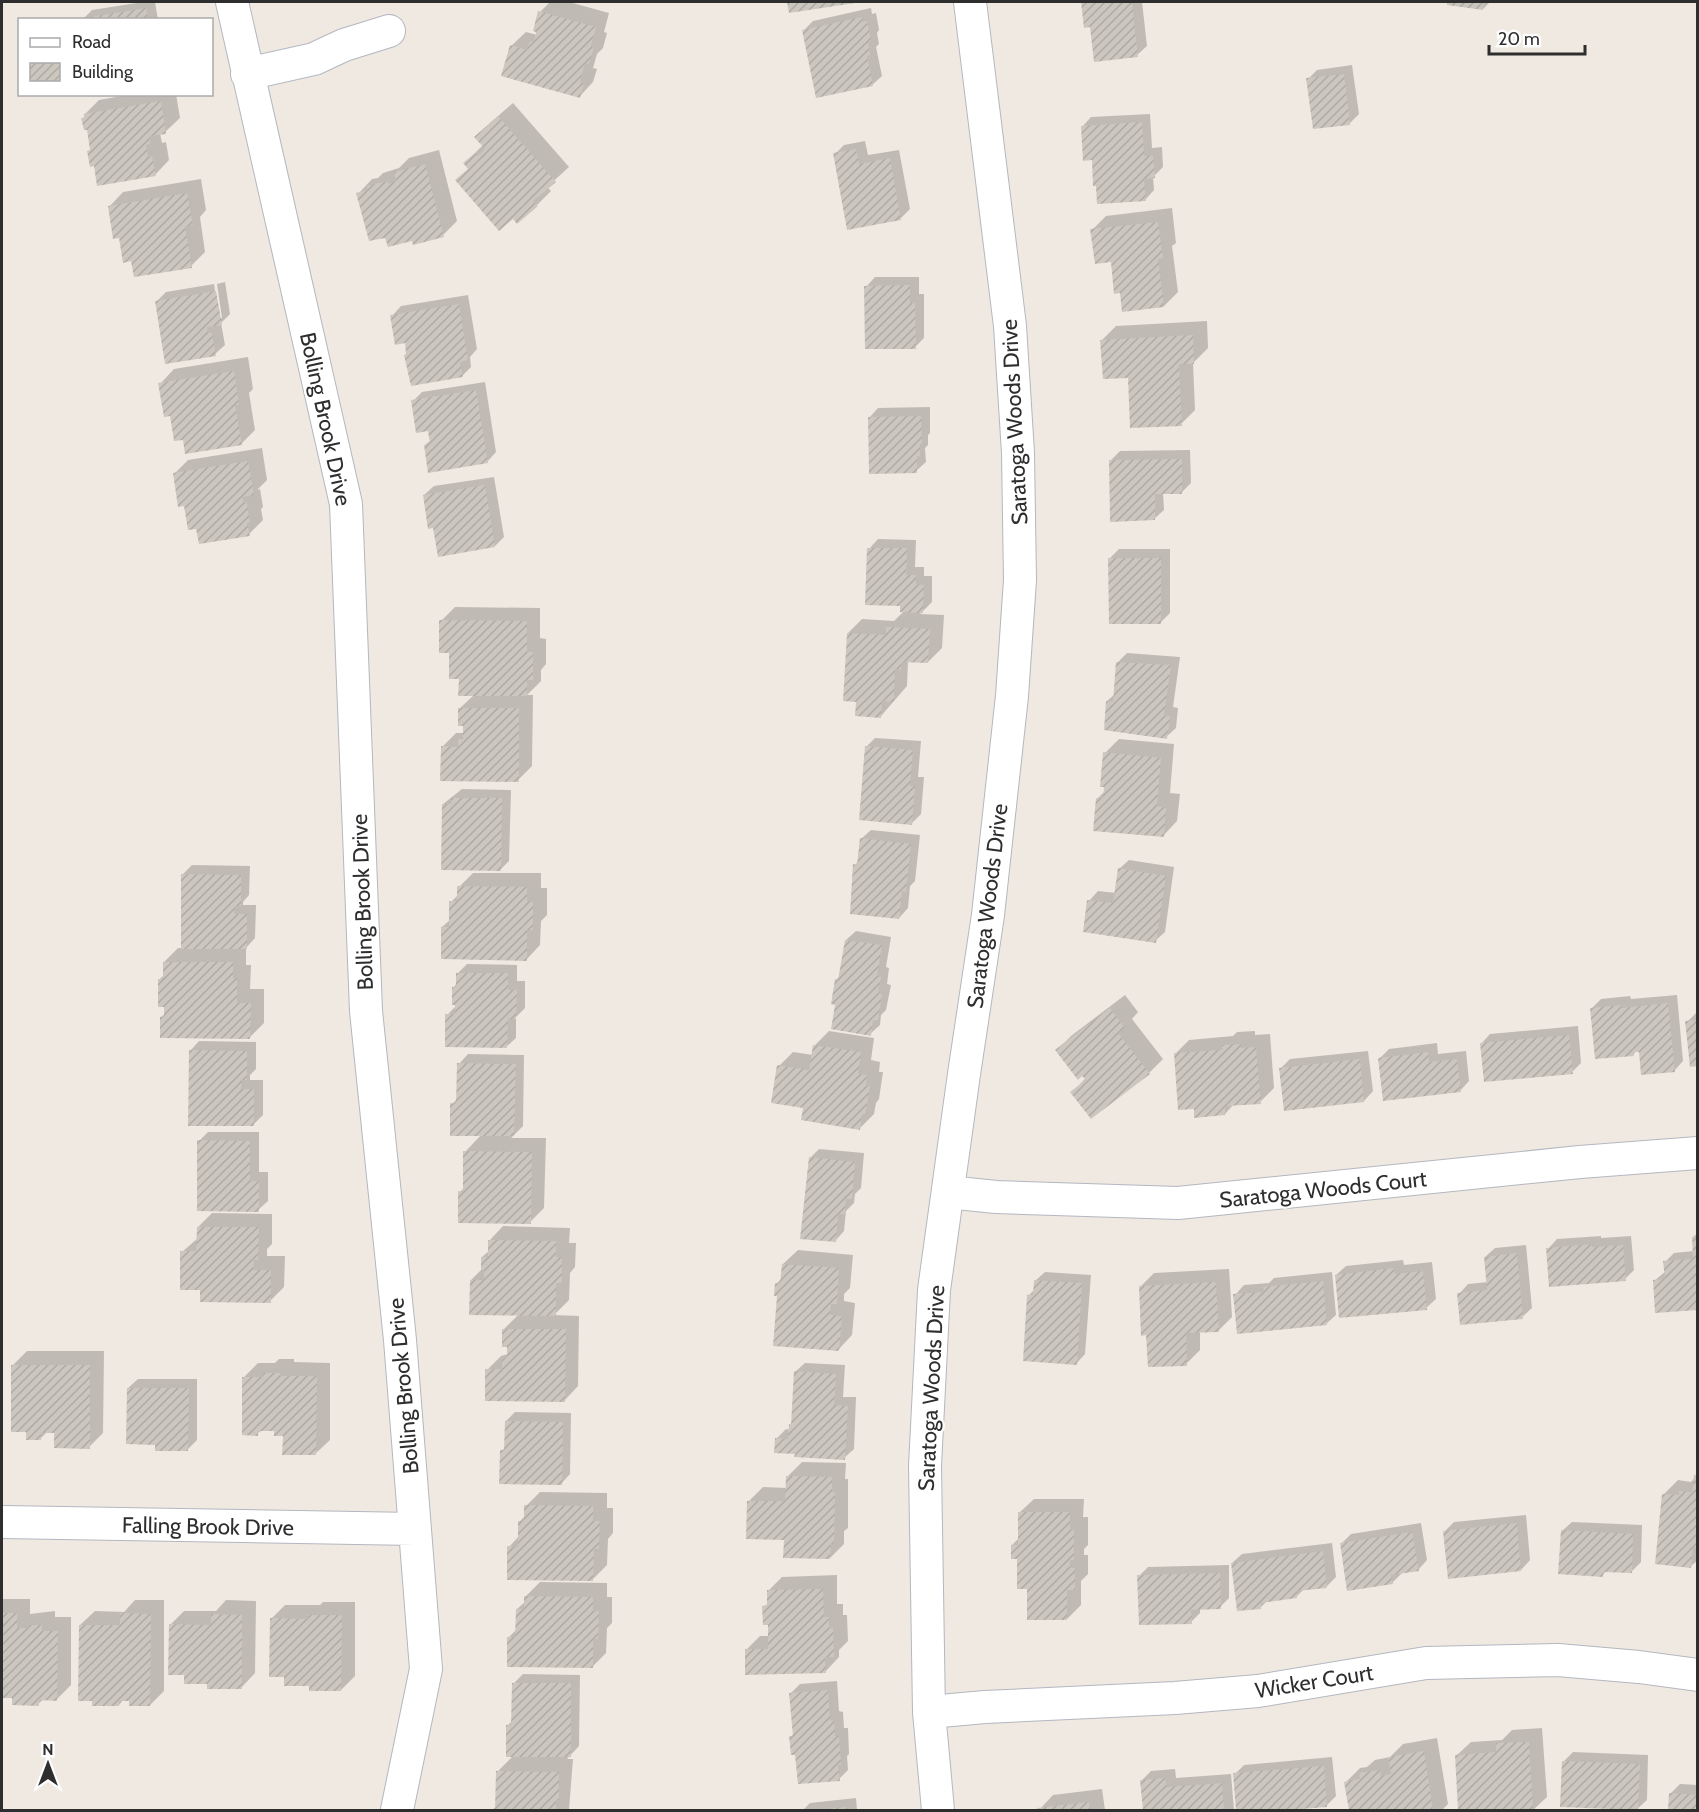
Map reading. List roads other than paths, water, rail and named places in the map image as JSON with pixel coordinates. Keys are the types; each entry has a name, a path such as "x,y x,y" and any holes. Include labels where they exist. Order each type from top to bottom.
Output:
{"street":[{"name":"Bolling Brook Drive","path":"232,2 346,504 366,1011 398,1329 426,1669 397,1810"},
{"name":"Saratoga Woods Drive","path":"938,1810 929,1712 925,1466 934,1290 990,892 1012,696 1020,579 1018,453 1010,326 970,2"},
{"path":"247,74 314,59 344,45 389,31"},
{"name":"Saratoga Woods Court","path":"948,1192 996,1197 1178,1203 1580,1162 1698,1153"},
{"name":"Falling Brook Drive","path":"2,1522 415,1529"},
{"name":"Wicker Court","path":"929,1712 1258,1691 1426,1663 1558,1660 1698,1675"}]}
